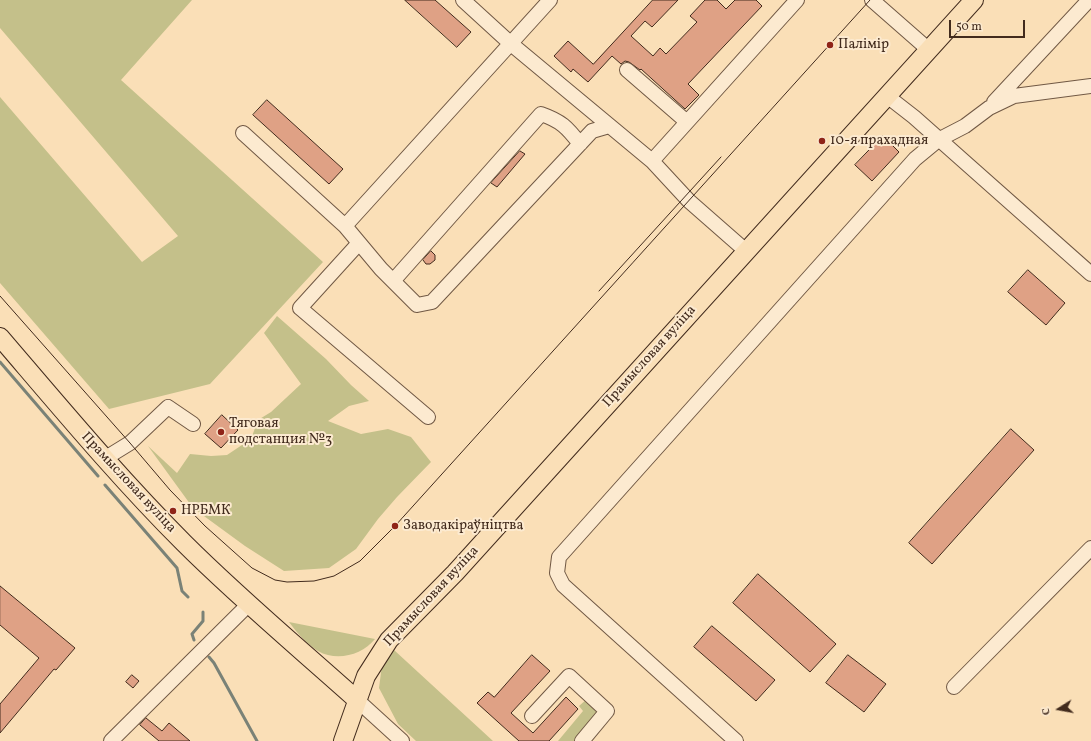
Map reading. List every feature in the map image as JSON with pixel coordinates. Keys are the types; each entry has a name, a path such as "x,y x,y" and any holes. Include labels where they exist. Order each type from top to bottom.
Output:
{"main road":[{"name":"Прамысловая вуліца","path":"0,338 104,459 183,542 223,581 357,700 366,676 389,640 455,573 974,0"},
{"path":"343,741 357,700"}],"street":[{"path":"463,0 510,43 652,161 689,201 746,251"},
{"path":"345,226 550,0"},
{"path":"652,161 797,0"},
{"path":"872,0 929,50"},
{"path":"736,741 563,586 557,572 559,557 915,159 938,140 965,126 989,108 1089,0"},
{"path":"627,70 687,122"},
{"path":"989,108 1014,96 1091,86"},
{"path":"887,96 914,117 938,140 1091,274"},
{"path":"393,281 541,114 554,119 568,128 580,144"},
{"path":"243,133 345,226 393,281 417,305 432,302 592,130 609,126"},
{"path":"359,243 300,308 428,417"},
{"path":"104,459 130,443 168,407 193,424"},
{"path":"954,687 1091,548"},
{"path":"111,741 249,604"},
{"path":"532,716 569,676 607,711 582,741"},
{"path":"357,700 402,741"}],"shaded area":[{"path":"0,0 192,0 121,80 323,262 210,384 109,409 0,283 0,97 142,262 178,236 0,28"},
{"path":"277,316 326,359 369,401 349,406 328,421 361,434 388,429 411,437 431,462 378,519 356,549 329,568 284,571 245,546 193,508 148,446 177,473 190,454 211,456 227,455 251,439 258,420 271,412 301,384 264,333"},
{"path":"289,622 375,639 370,645 356,653 333,656 325,654 314,648 302,638"},
{"path":"394,650 493,741 416,741 398,724 379,688 382,665 387,654"},
{"path":"587,699 598,711 596,718 575,741 558,741 583,711 579,706"}],"building":[{"path":"405,0 435,0 471,32 457,47"},
{"path":"653,0 678,0 652,27 645,21 631,36 653,56 660,48 666,54 697,22 690,16 705,0 717,0 726,9 735,0 756,0 762,6 688,84 699,95 685,109 641,69 640,70 629,62 625,61 621,64 612,56 588,82 573,69 571,72 554,56 568,41 593,64"},
{"path":"267,100 343,169 329,184 253,115"},
{"path":"883,136 899,152 872,181 855,165"},
{"path":"520,151 525,154 497,187 491,183"},
{"path":"431,251 435,255 435,260 430,264 426,264 423,260"},
{"path":"1028,270 1065,303 1046,325 1008,292"},
{"name":"Тяговая подстанция №3","path":"222,415 238,430 221,448 205,434"},
{"path":"1011,429 1034,450 932,564 909,543"},
{"path":"758,574 836,644 810,672 733,603"},
{"path":"0,586 75,648 56,670 54,669 0,733 0,704 39,658 0,625"},
{"path":"712,626 775,680 756,701 694,647"},
{"path":"532,655 550,671 511,713 533,733 566,697 578,709 549,741 519,741 477,703 488,692 494,697"},
{"path":"848,655 886,684 864,712 826,683"},
{"path":"132,675 139,681 133,688 126,682"},
{"path":"146,718 162,731 169,723 190,741 159,741 140,725"}],"waterway":[{"path":"0,362 98,476"},
{"path":"105,485 177,568 182,591 188,597"},
{"path":"194,640 192,634 203,621 203,612"},
{"path":"209,657 214,663 257,741"}],"tram line":[{"path":"0,296 170,490 205,526 252,568 275,580 287,582 314,581 334,576 360,561 395,526 870,0"},
{"path":"599,291 721,157"}],"place":[{"name":"Палімір","path":"830,45"},
{"name":"10-я прахадная","path":"822,141"},
{"name":"Тяговая подстанция №3","path":"221,432"},
{"name":"НРБМК","path":"173,511"},
{"name":"Заводакіраўніцтва","path":"395,526"}]}
